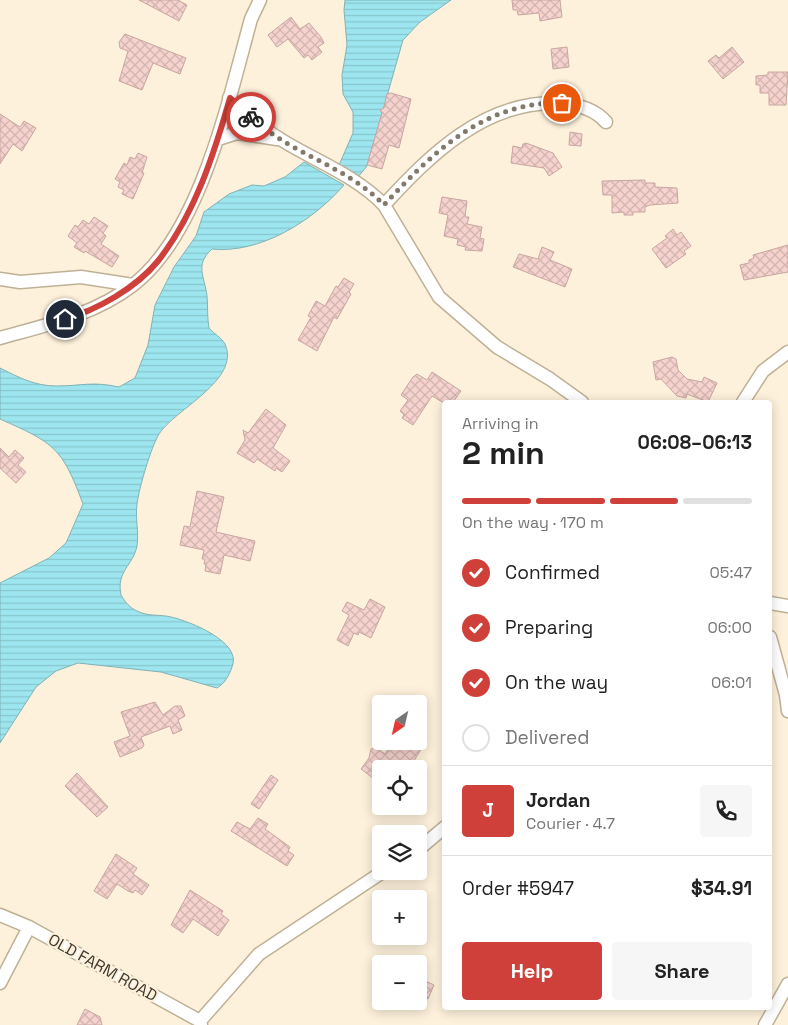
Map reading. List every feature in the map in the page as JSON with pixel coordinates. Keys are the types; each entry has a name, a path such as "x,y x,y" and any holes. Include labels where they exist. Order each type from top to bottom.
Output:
{"street":[{"path":"0,338 81,314 133,285 158,262 181,224 214,155 251,19 260,0"},
{"path":"230,98 254,120 280,139 317,158 372,192 384,205 439,297 496,347 550,379 579,400"},
{"path":"384,205 415,171 451,140 482,120 517,108 550,103 572,104 598,113 606,122"},
{"path":"218,139 237,133 280,139"},
{"path":"0,279 20,282 81,277 133,285"},
{"path":"745,400 763,371 788,352"},
{"path":"772,603 788,606"},
{"path":"772,644 786,695 788,710"},
{"path":"427,842 442,830"},
{"path":"201,1023 260,954 372,879"},
{"name":"OLD FARM ROAD","path":"0,915 29,927 201,1023"},
{"path":"0,983 29,927"},
{"path":"765,1025 788,984"}],"water":[{"path":"345,0 451,0 420,22 403,40 367,166 358,177 339,165 353,133 353,112 343,94 342,75 347,45"},
{"path":"304,162 344,185 317,211 284,232 249,246 212,249 203,260 202,271 207,296 209,328 225,344 227,357 224,370 204,393 167,424 152,448 138,497 137,546 121,580 121,595 134,610 146,614 171,617 190,623 222,641 230,649 233,658 229,674 217,688 161,672 78,663 56,671 36,687 0,743 0,583 49,558 66,543 83,504 69,470 54,449 33,434 0,419 0,368 13,375 48,386 94,384 119,387 135,378 148,345 155,305 174,267 196,236 204,212 229,194 252,185 264,186 285,177"}],"building":[{"path":"139,0 178,0 187,5 179,21"},
{"path":"512,0 560,0 562,17 540,21 539,13 518,15 517,10 513,10"},
{"path":"291,17 300,29 309,23 324,43 318,47 322,52 312,60 308,55 304,58 288,39 277,47 268,35"},
{"path":"125,34 186,58 180,74 153,63 142,90 119,81 128,51 120,48 119,42"},
{"path":"567,47 569,67 553,69 551,49"},
{"path":"732,47 744,62 723,79 708,61 716,55 719,58"},
{"path":"768,72 788,72 786,105 769,105 769,93 760,93 760,85 756,85 756,76 768,75"},
{"path":"391,93 411,99 399,148 389,145 382,169 367,165 382,113 380,110 384,108 387,94"},
{"path":"0,114 20,127 24,121 36,128 22,151 13,144 0,164"},
{"path":"570,132 582,134 581,146 569,145"},
{"path":"526,143 553,153 562,167 549,176 544,168 511,163 513,146 522,148 523,144"},
{"path":"138,153 147,157 142,173 144,173 133,199 122,194 124,190 118,187 120,182 115,179 124,163 127,165 130,157 135,159"},
{"path":"645,180 645,183 655,183 655,187 677,188 678,203 650,205 645,207 645,212 633,212 633,215 624,215 624,212 612,213 612,195 603,195 602,181"},
{"path":"442,197 467,201 465,217 469,217 467,224 482,227 480,238 484,239 482,251 465,250 466,247 457,245 458,239 444,236 448,215 439,213"},
{"path":"94,217 108,226 103,233 106,236 101,244 119,256 112,267 85,251 84,253 74,247 77,243 68,236 75,225 78,227 83,220 89,224"},
{"path":"673,229 677,235 681,232 691,246 684,251 686,254 666,268 652,249 667,238 665,236"},
{"path":"788,245 788,272 744,280 740,265 749,263 749,260 754,258 753,255"},
{"path":"542,247 554,252 550,260 572,269 565,287 513,267 519,254 538,259"},
{"path":"344,278 354,284 349,292 351,294 337,319 334,317 317,351 298,340 311,317 308,316 316,301 325,306 336,286 338,287"},
{"path":"672,357 676,359 678,370 687,379 702,382 704,377 717,383 709,400 703,400 687,394 686,398 677,396 661,379 656,380 653,362"},
{"path":"432,372 461,391 454,400 442,400 442,402 432,396 413,425 402,418 404,415 400,411 408,400 401,395 417,374 427,380"},
{"path":"266,409 286,425 273,448 290,461 282,472 276,468 275,471 257,459 254,463 237,453 245,440 243,430 248,433"},
{"path":"0,448 9,457 15,450 24,458 18,465 26,472 16,483 0,468"},
{"path":"197,491 224,497 216,532 255,541 250,561 224,555 220,574 205,571 205,559 202,559 204,550 180,545 184,526 190,527"},
{"path":"370,599 385,607 371,638 359,632 358,635 354,633 348,646 337,640 349,615 342,611 347,602 364,610"},
{"path":"155,702 163,715 175,706 181,706 185,716 178,720 182,730 173,734 170,726 141,737 144,745 142,748 120,757 114,742 130,736 121,712"},
{"path":"371,749 379,750 385,754 388,750 421,750 414,760 372,760 372,777 361,769 369,758"},
{"path":"77,773 108,807 97,817 65,786"},
{"path":"271,775 278,780 259,809 251,804"},
{"path":"258,818 268,824 265,829 290,847 288,851 294,855 287,866 231,831 237,822 250,829"},
{"path":"116,854 137,868 133,874 149,885 142,895 135,890 133,893 128,891 117,884 107,899 94,891"},
{"path":"190,890 223,911 221,914 229,920 218,936 193,919 183,933 171,925"},
{"path":"427,982 434,985 427,999"},
{"path":"85,1009 100,1017 102,1025 77,1025"}],"way so far":[{"path":"251,117 280,139 317,158 372,192 384,205 415,171 451,140 482,120 517,108 562,103"}],"route":[{"path":"65,319 81,314 133,285 158,262 181,224 214,155 230,98 251,117"}]}
